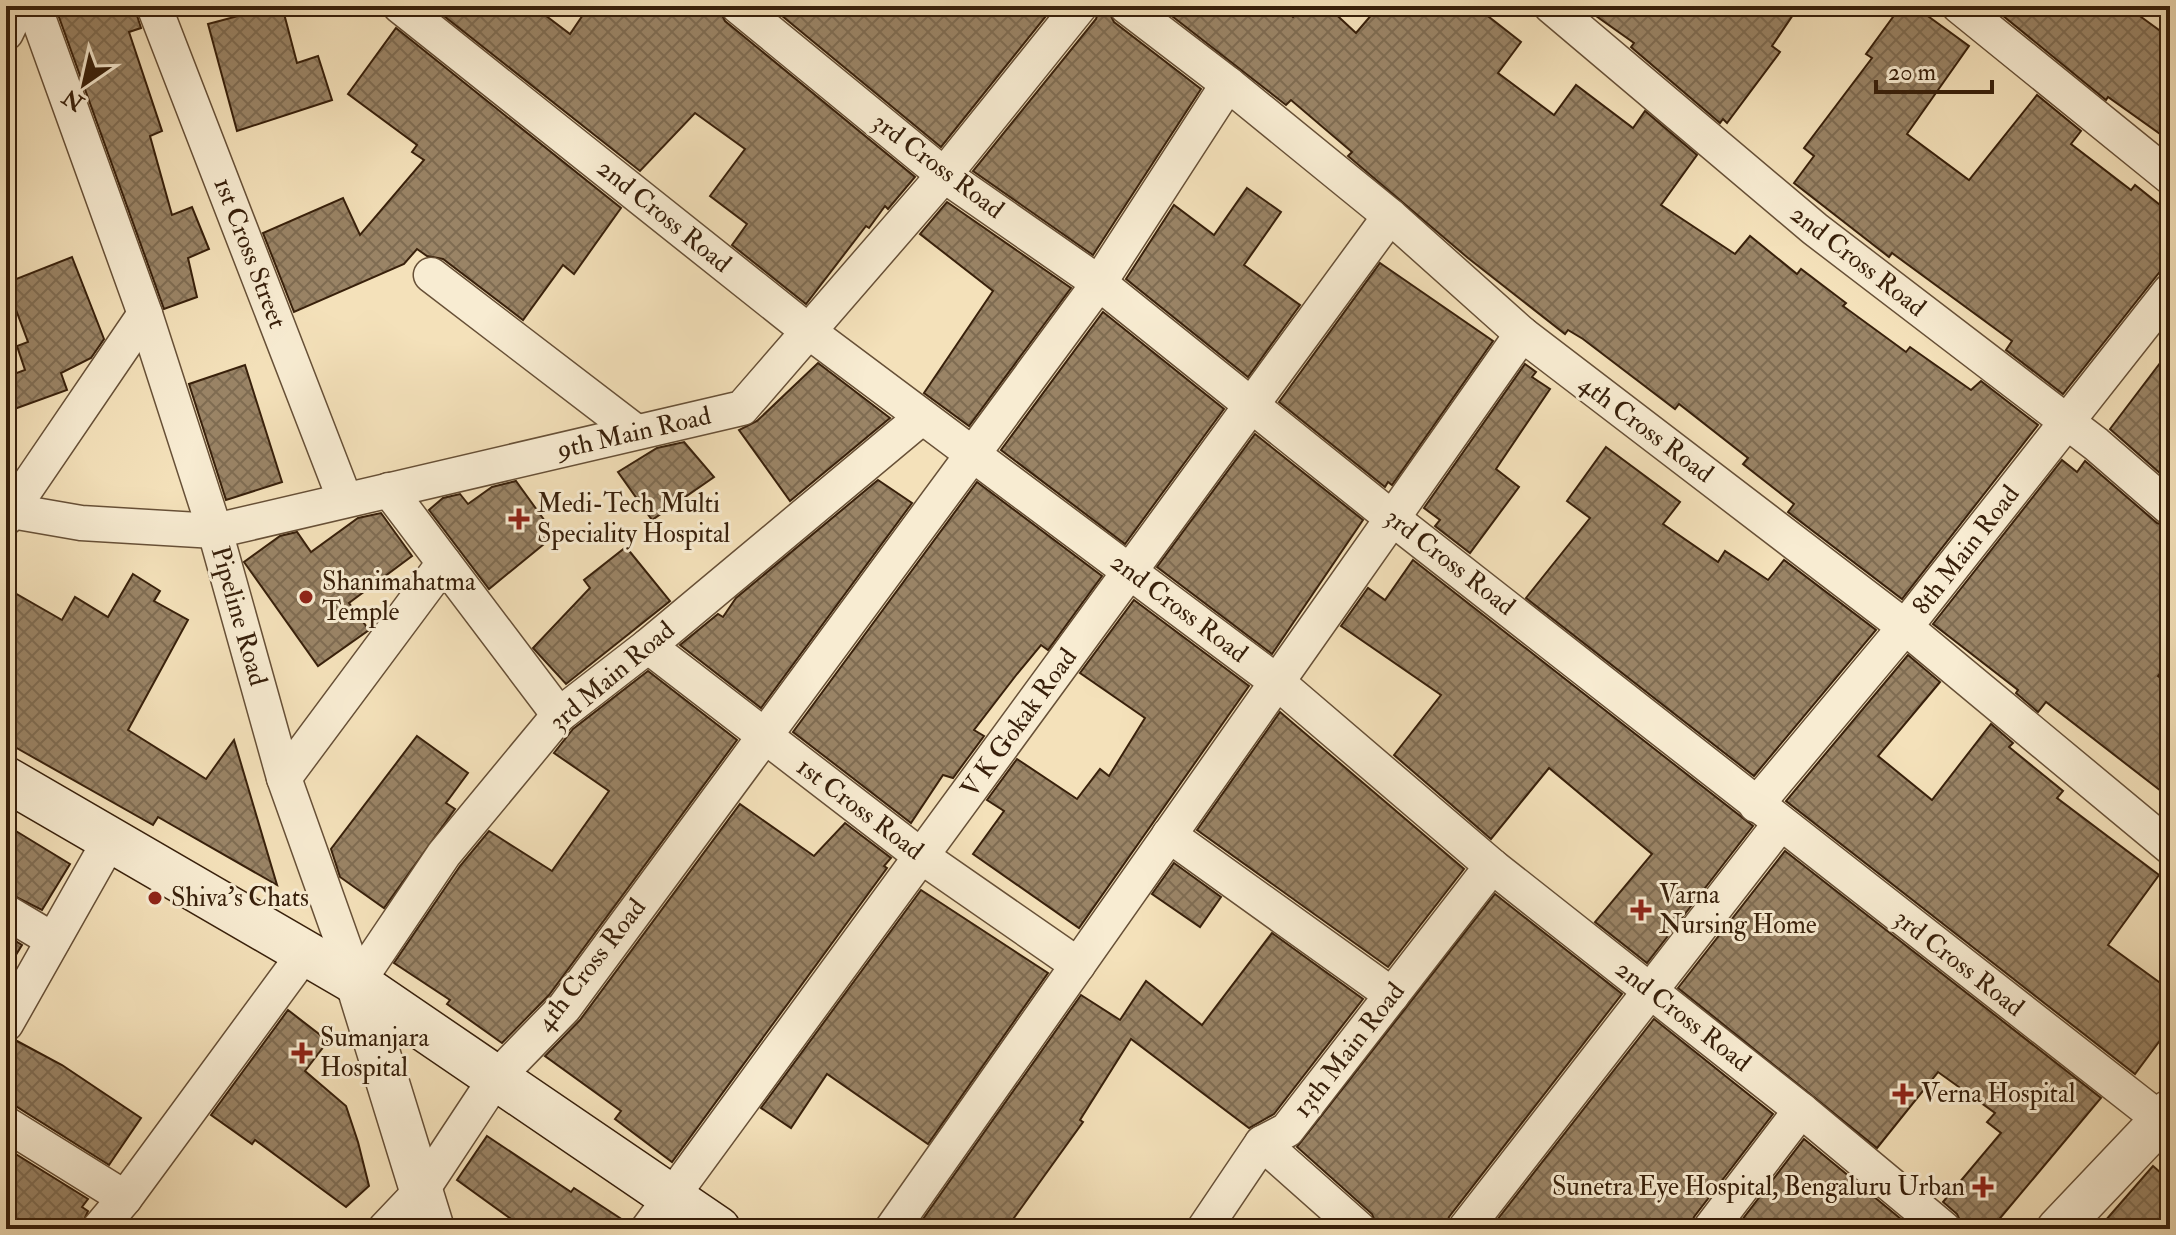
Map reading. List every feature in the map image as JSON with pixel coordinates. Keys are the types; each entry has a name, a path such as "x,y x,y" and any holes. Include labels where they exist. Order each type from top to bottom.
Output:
{"main road":[{"path":"6,779 357,983 496,1078 660,1213 718,1229"}],"street":[{"path":"6,33 19,6"},
{"name":"Pipeline Road","path":"34,6 145,314 215,531 284,778 357,983 433,1229"},
{"name":"1st Cross Street","path":"154,6 345,500"},
{"name":"2nd Cross Road","path":"400,6 808,331 1277,682 1492,866 1801,1110 1944,1229"},
{"name":"3rd Cross Road","path":"738,6 944,175 1099,283 1768,815 2166,1115"},
{"name":"9th Main Road","path":"145,314 8,513 81,523 215,531 742,408 944,175 1080,6"},
{"name":"4th Cross Road","path":"1126,6 1228,84 1390,216 1522,334 1905,627 2170,847"},
{"name":"2nd Cross Road","path":"1551,6 1815,229 2096,444 2170,508"},
{"path":"1959,6 2170,177"},
{"name":"4th Cross Road","path":"385,1229 422,1190 496,1078 564,1008 973,455 1099,283 1228,84"},
{"name":"V K Gokak Road","path":"660,1213 1390,216"},
{"path":"431,275 636,432"},
{"name":"8th Main Road","path":"1465,1229 1648,989 1768,815 1905,627 2170,291"},
{"path":"892,1229 1522,334"},
{"name":"3rd Main Road","path":"357,983 444,854 559,715 648,646 921,418"},
{"path":"389,490 559,715"},
{"path":"284,778 444,563"},
{"name":"1st Cross Road","path":"648,646 921,856 1078,965"},
{"path":"1169,835 1392,995"},
{"path":"6,1024 110,840"},
{"name":"13th Main Road","path":"1204,1229 1262,1143 1287,1130 1492,866"},
{"path":"6,912 53,940"},
{"path":"99,1229 305,953"},
{"path":"1710,1229 1801,1110"},
{"path":"2058,1229 2166,1115"},
{"path":"6,1124 125,1198"},
{"path":"1262,1143 1359,1229"}],"building":[{"path":"55,6 134,6 141,28 129,32 162,131 150,136 172,215 192,207 209,249 188,258 197,297 164,309"},
{"path":"282,6 297,63 318,56 332,100 237,131 208,24"},
{"path":"452,6 533,6 570,34 589,6 718,6 725,21 915,177 888,209 885,206 869,228 866,226 806,304 732,245 747,224 710,196 745,149 695,113 640,171 444,16"},
{"path":"770,6 1054,6 941,147"},
{"path":"1100,6 1106,6 1114,22 1201,89 1093,255 973,171 1096,19"},
{"path":"1159,6 1279,6 1293,17 1303,6 1327,6 1356,33 1379,6 1475,6 1521,42 1498,73 1554,115 1576,85 1633,128 1645,111 1697,155 1661,205 1735,254 1750,236 1797,274 1801,269 1846,303 1843,306 1906,352 1910,347 1971,390 1981,381 2038,425 1902,599 1788,512 1794,504 1743,464 1748,458 1679,404 1675,409 1583,339 1568,330 1565,334 1468,258 1348,156 1352,152 1291,100 1286,105"},
{"path":"1582,6 1799,6 1772,46 1780,52 1727,123 1723,119 1720,123 1631,47 1634,43"},
{"path":"1901,6 1914,6 1969,46 1907,134 1969,180 2037,95 2081,131 2071,144 2131,190 2135,185 2170,213 2170,259 2063,394 2006,350 2012,341 1892,253 1889,257 1794,183 1814,156 1804,148 1872,58 1866,54"},
{"path":"1991,6 2126,6 2170,38 2170,141 2108,97 2106,100"},
{"path":"396,28 621,208 574,274 563,265 523,320 443,259 427,256 417,249 404,264 294,312 263,233 343,198 360,235 424,160 412,152 417,145 348,94"},
{"path":"1247,188 1281,212 1244,265 1300,305 1248,377 1126,279 1174,205 1214,235"},
{"path":"947,202 1071,288 969,426 924,393 993,291 920,234"},
{"path":"72,257 104,339 91,358 61,373 67,390 6,412 6,377 25,370 17,346 28,342 6,283"},
{"path":"1380,263 1493,341 1392,485 1388,482 1385,487 1279,402"},
{"path":"1103,312 1224,409 1125,544 1001,450"},
{"path":"2170,350 2170,482 2110,429"},
{"path":"818,363 890,418 790,501 739,430 757,421"},
{"path":"1525,364 1536,372 1532,377 1550,389 1496,469 1519,487 1470,553 1435,526 1440,520 1424,508"},
{"path":"245,365 282,482 226,500 189,384"},
{"path":"1255,434 1363,520 1272,654 1157,567"},
{"path":"684,442 714,477 652,520 618,472 657,448"},
{"path":"1606,447 1680,502 1663,524 1718,562 1725,551 1768,580 1784,560 1876,630 1754,776 1526,598 1590,518 1567,501"},
{"path":"2062,460 2077,472 2085,461 2157,523 2170,527 2170,660 2158,676 2170,685 2170,798 2046,702 2038,712 2016,693 2018,690 1933,624"},
{"path":"878,480 912,503 761,708 680,645 718,614 723,617 736,598"},
{"path":"516,481 555,535 489,589 429,510 443,498 460,494 468,504 492,487"},
{"path":"977,482 1102,576 1048,650 1041,645 1017,674 974,730 984,736 953,778 943,775 911,823 793,732"},
{"name":"Shanimahatma Temple","path":"381,513 412,556 349,603 369,630 318,666 244,562 280,536 297,532 311,552 358,518"},
{"path":"626,547 670,601 566,684 533,648 590,588 584,580"},
{"path":"1413,560 1753,826 1647,963 1595,922 1652,854 1549,768 1491,839 1394,755 1441,695 1341,626 1368,588 1385,600"},
{"path":"133,574 160,591 154,601 188,620 128,730 206,779 234,740 277,885 158,817 153,825 6,742 6,588 62,620 75,597 108,617"},
{"path":"1134,600 1249,686 1079,928 973,854 1004,811 987,800 1017,759 1077,799 1100,769 1109,776 1145,718 1080,673"},
{"path":"1908,655 1940,682 1878,756 1932,800 1991,724 2013,743 2009,747 2063,791 2057,798 2159,875 2108,945 2170,990 2170,1027 2135,1074 1786,801"},
{"path":"648,671 737,740 549,995 502,1043 447,1004 450,1000 394,963 460,866 489,831 552,871 609,791 554,753 573,729"},
{"path":"1280,712 1464,869 1388,967 1197,830"},
{"path":"417,736 468,773 446,803 455,809 384,908 340,877 331,849"},
{"path":"740,804 814,856 845,823 891,858 884,866 887,868 672,1162 615,1119 621,1111 545,1056 580,1020"},
{"path":"6,825 70,864 42,910 6,892"},
{"path":"1785,851 2101,1098 1991,1229 1964,1229 1957,1214 1943,1202 2001,1133 1987,1122 1995,1113 1938,1072 1877,1148 1678,988"},
{"path":"1174,863 1221,897 1200,927 1152,894"},
{"path":"921,890 1048,973 928,1144 827,1074 791,1128 761,1108"},
{"path":"1495,894 1622,994 1449,1217 1445,1229 1378,1229 1372,1214 1297,1147"},
{"path":"1272,933 1363,999 1274,1114 1249,1128 1131,1039 1080,1120 1083,1122 1006,1229 916,1229 1081,995 1120,1020 1146,981 1202,1025"},
{"path":"6,935 22,945 6,971"},
{"path":"288,1010 328,1041 305,1071 346,1106 358,1142 369,1186 346,1207 255,1140 252,1144 211,1115"},
{"path":"1654,1019 1773,1114 1694,1217 1690,1229 1490,1229"},
{"path":"17,1041 62,1065 141,1118 109,1165 17,1107 6,1104 6,1044"},
{"path":"487,1136 571,1192 574,1188 629,1224 628,1229 525,1229 457,1180"},
{"path":"1804,1139 1913,1229 1735,1229"},
{"path":"6,1148 88,1199 82,1207 88,1211 80,1229 6,1229"},
{"path":"2153,1166 2170,1181 2170,1229 2098,1229"}],"place":[{"name":"Medi-Tech Multi Speciality Hospital","path":"519,519"},
{"name":"Shanimahatma Temple","path":"306,597"},
{"name":"Shiva's Chats","path":"155,898"},
{"name":"Varna Nursing Home","path":"1641,910"},
{"name":"Sumanjara Hospital","path":"302,1053"},
{"name":"Verna Hospital","path":"1903,1094"},
{"name":"Sunetra Eye Hospital, Bengaluru Urban","path":"1983,1187"}]}
